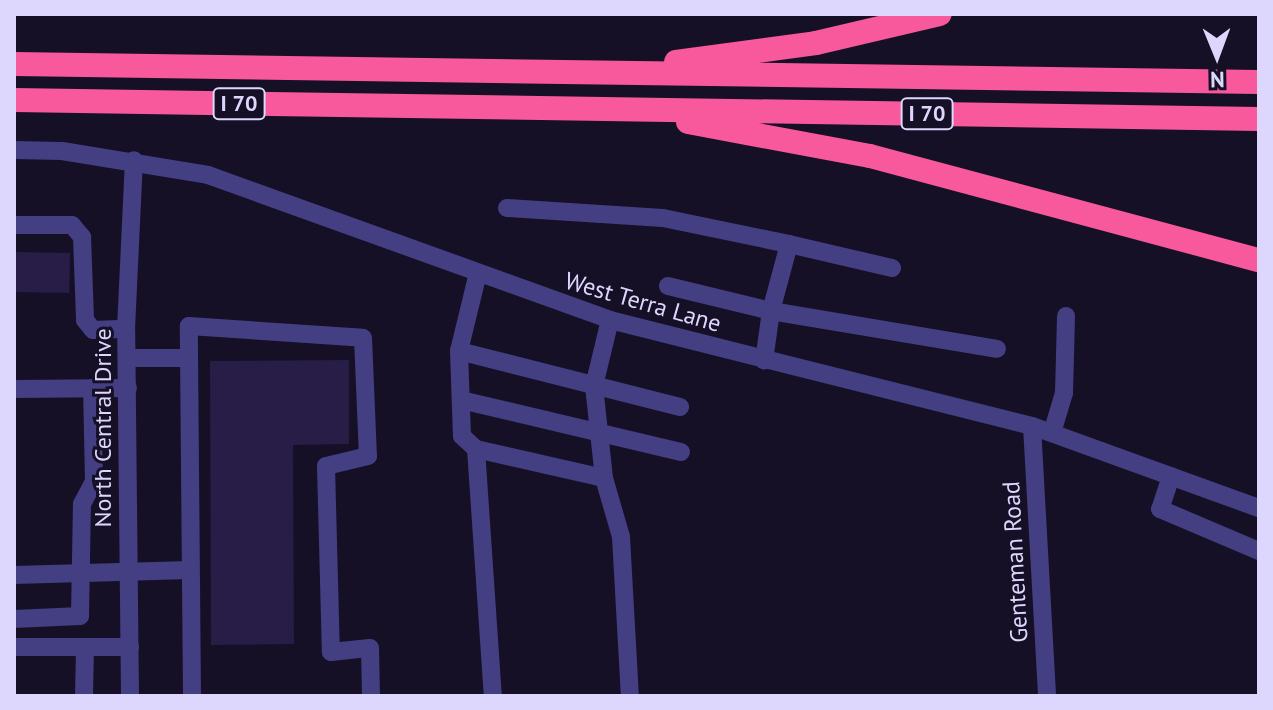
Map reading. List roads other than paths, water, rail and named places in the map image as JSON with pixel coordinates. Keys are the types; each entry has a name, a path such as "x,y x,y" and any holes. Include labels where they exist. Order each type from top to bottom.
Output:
{"highway":[{"path":"612,73 816,43 940,14"},
{"name":"I 70","path":"14,64 1259,82"},
{"name":"I 70","path":"14,100 1259,119"},
{"path":"595,108 870,156 1259,260"}],"street":[{"name":"West Terra Lane","path":"14,150 134,160 208,175 610,320 1032,426 1259,508"},
{"name":"North Central Drive","path":"130,696 126,329 134,160"},
{"path":"507,208 663,218 892,268"},
{"path":"14,225 72,225 82,237 85,320 93,330 126,329"},
{"path":"764,361 771,311 789,244"},
{"path":"478,273 459,351 462,436 476,449 604,478"},
{"path":"668,286 771,311 997,349"},
{"path":"1052,433 1064,393 1066,316"},
{"path":"610,320 594,386 604,478 621,537 630,696"},
{"path":"192,696 189,326 363,338 368,456 326,466 331,652 370,648 371,696"},
{"path":"459,351 680,407"},
{"path":"127,358 188,358"},
{"path":"14,619 80,616 82,504 94,481 92,388"},
{"path":"14,389 128,388"},
{"path":"461,400 681,452"},
{"name":"Genteman Road","path":"1032,426 1047,696"},
{"path":"476,449 493,696"},
{"path":"1171,476 1160,509 1259,551"},
{"path":"94,481 126,480"},
{"path":"14,575 190,570"},
{"path":"14,647 130,647"},
{"path":"84,696 85,647"}]}
